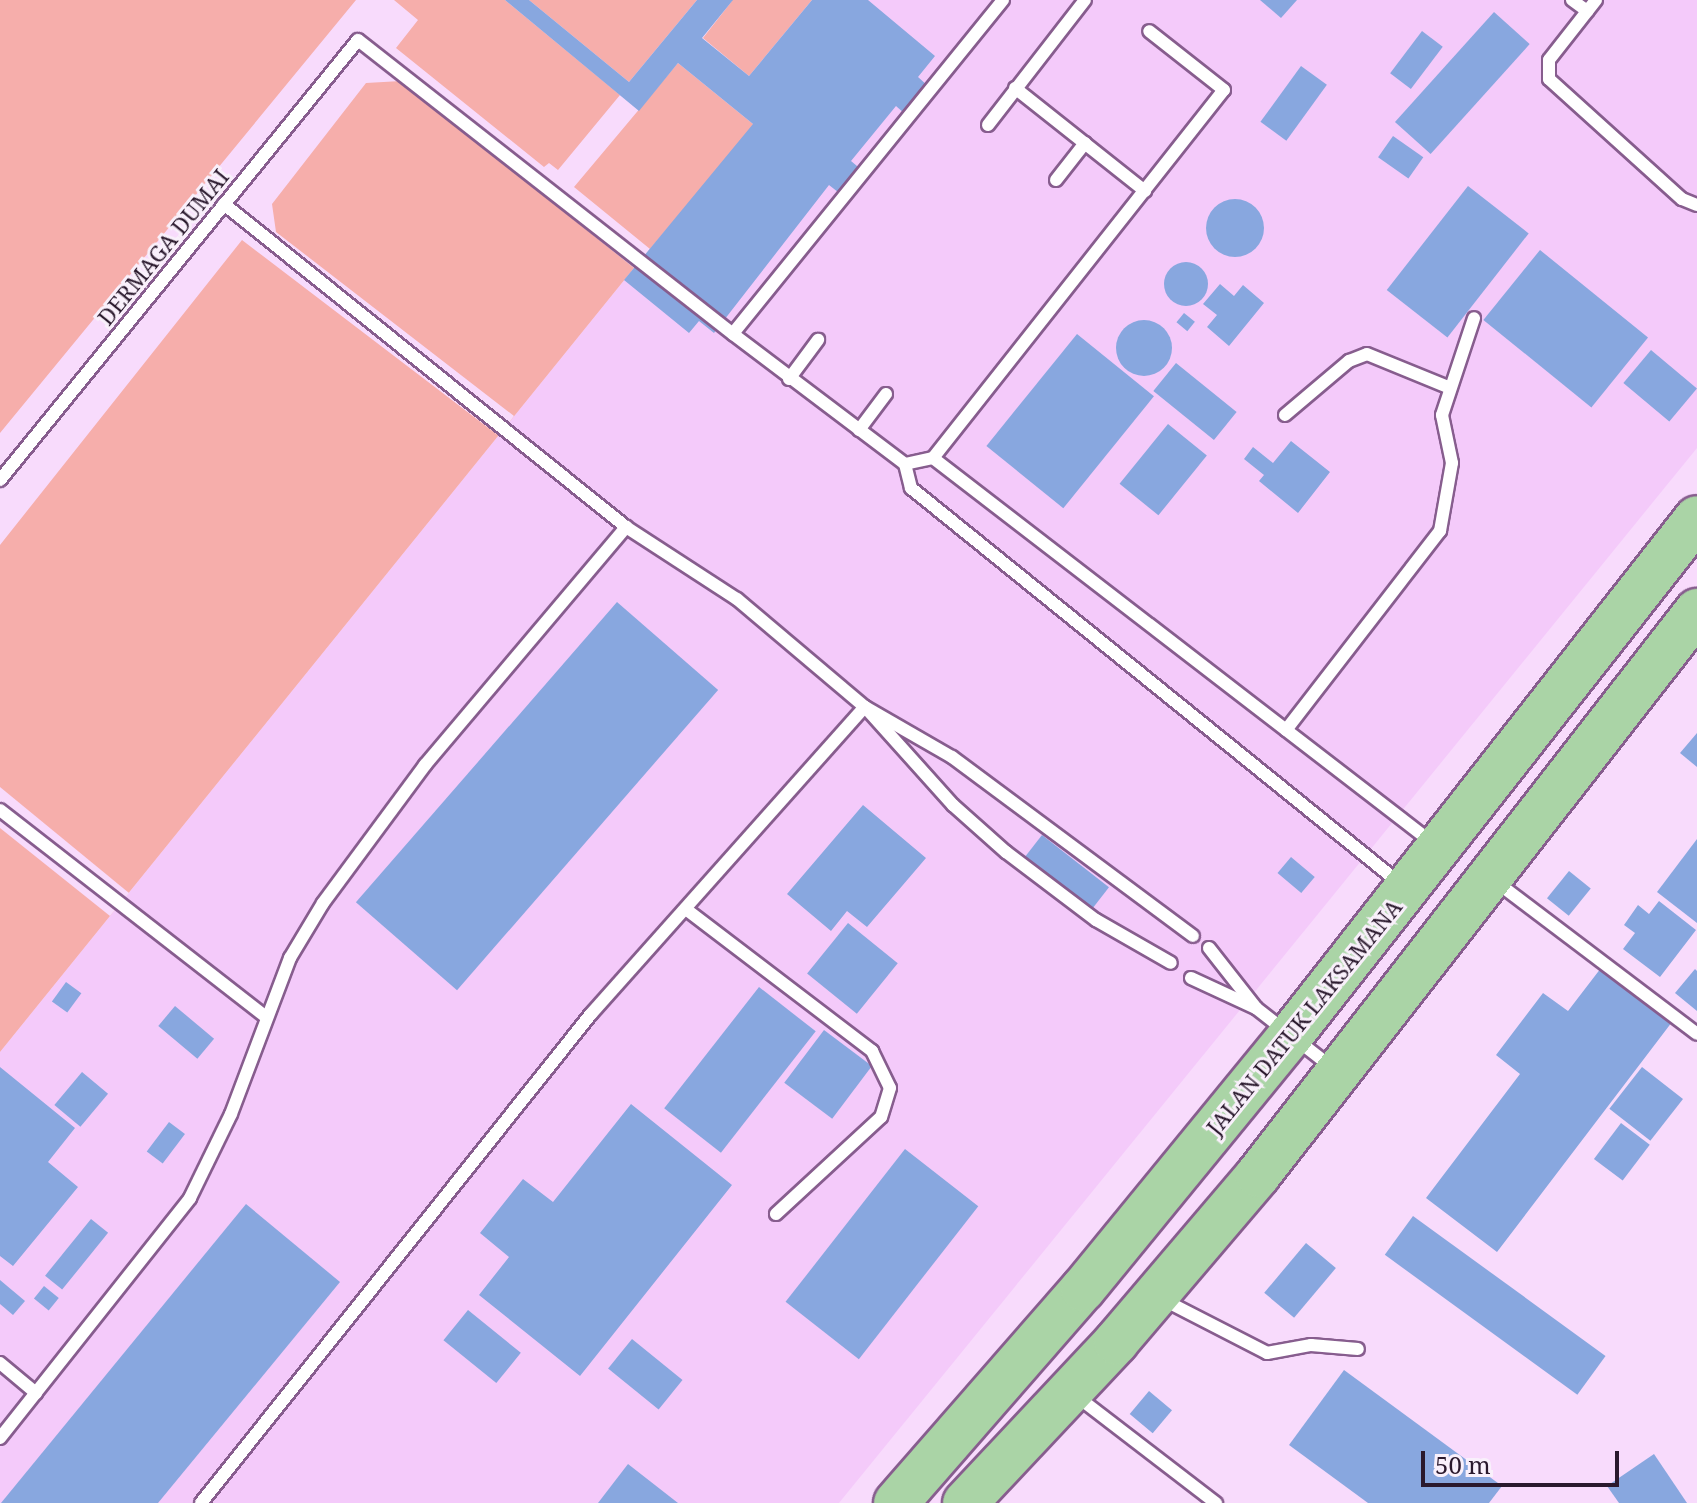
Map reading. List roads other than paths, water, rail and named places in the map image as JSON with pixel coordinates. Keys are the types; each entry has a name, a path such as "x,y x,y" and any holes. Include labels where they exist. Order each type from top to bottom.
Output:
{"highway":[{"name":"JALAN DATUK LAKSAMANA","path":"896,1503 1291,1035 1408,890 1697,518"},
{"path":"965,1503 1155,1296 1493,879 1697,611"}],"lane":[{"path":"1003,0 733,334 905,464 911,488 1408,890"},
{"path":"988,125 1085,0"},
{"path":"1572,0 1592,5 1549,60 1549,79 1682,199 1697,205"},
{"path":"905,464 933,458 1224,90 1149,31"},
{"name":"DERMAGA DUMAI","path":"0,480 358,40 733,334"},
{"path":"1015,88 1145,191"},
{"path":"1056,180 1085,143"},
{"path":"224,204 626,527 737,599 865,707 953,805 1006,852 1096,920 1171,963"},
{"path":"1286,730 1440,531 1450,501 1452,463 1442,415 1448,387 1474,318"},
{"path":"789,379 818,340"},
{"path":"1285,415 1349,361 1367,354 1448,387"},
{"path":"859,430 886,394"},
{"path":"933,458 1440,848"},
{"path":"0,1438 190,1198 231,1114 265,1016 290,958 332,890 425,765 626,527"},
{"path":"201,1503 591,1014 865,707"},
{"path":"865,707 952,757 1193,936"},
{"path":"0,810 265,1016"},
{"path":"1493,879 1697,1034"},
{"path":"687,910 872,1051 890,1088 881,1117 776,1214"},
{"path":"1209,948 1256,1008"},
{"path":"1191,978 1256,1008 1336,1070"},
{"path":"1155,1296 1267,1353 1311,1345 1358,1349"},
{"path":"0,1363 36,1393"},
{"path":"1069,1391 1216,1503"}]}
